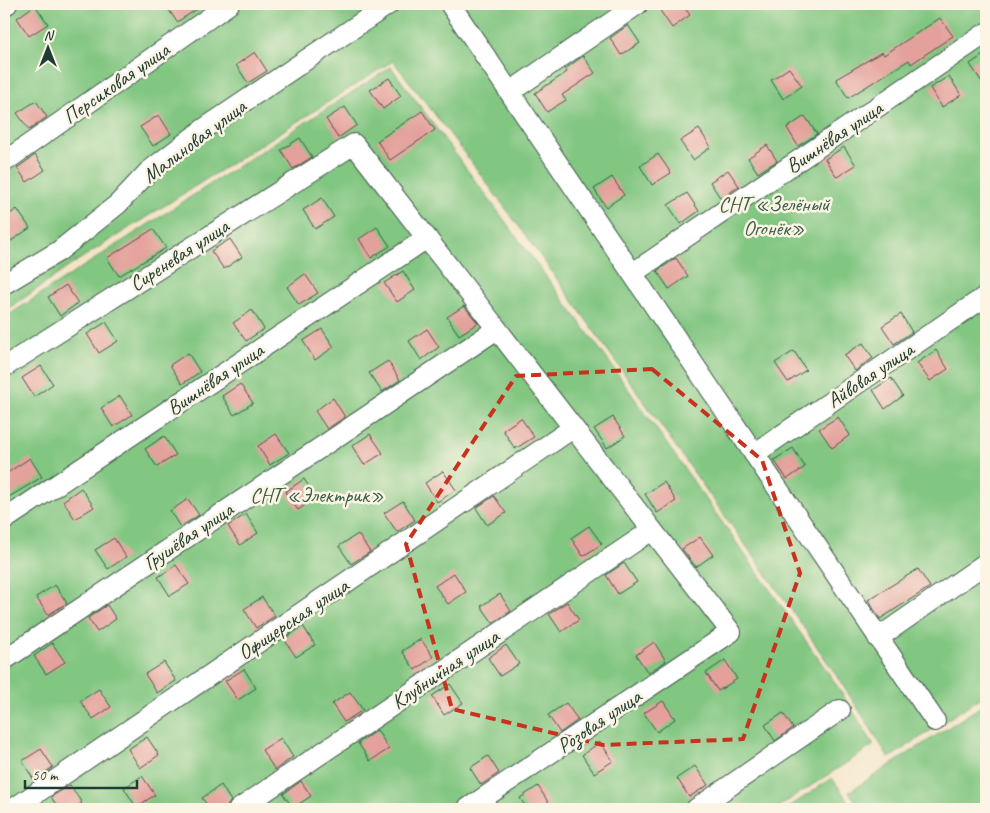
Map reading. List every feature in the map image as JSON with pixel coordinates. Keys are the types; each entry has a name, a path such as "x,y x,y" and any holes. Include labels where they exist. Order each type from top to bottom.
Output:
{"street":[{"name":"Персиковая улица","path":"4,162 229,4"},
{"name":"Малиновая улица","path":"4,284 59,251 118,204 148,172 205,128 293,71 389,4"},
{"path":"450,4 935,721"},
{"path":"510,92 638,4"},
{"name":"Вишнёвая улица","path":"633,273 986,33"},
{"name":"Сиреневая улица","path":"4,367 354,144 426,238"},
{"path":"426,238 652,530"},
{"name":"Вишнёвая улица","path":"4,520 426,238"},
{"name":"Айвовая улица","path":"754,454 986,296"},
{"name":"Грушёвая улица","path":"4,660 497,329"},
{"name":"Офицерская улица","path":"13,809 573,428"},
{"name":"Розовая улица","path":"467,809 731,632 652,530"},
{"name":"Клубничная улица","path":"239,809 652,530"},
{"path":"878,638 986,563"},
{"path":"696,809 840,710"}],"highlighted area":[{"path":"652,369 762,460 800,573 743,739 603,745 452,709 406,544 516,376"}],"green space":[{"name":"СНТ «Зелёный Огонёк»","path":"4,4 986,4 986,694 889,758 817,646 580,311 507,210 393,61 77,261 4,312"},
{"name":"СНТ «Электрик»","path":"391,67 607,359 832,678 874,745 775,809 4,809 4,318"},
{"path":"986,703 986,809 861,809 849,792"},
{"path":"832,778 854,809 786,809"}],"building":[{"path":"165,4 205,4 177,22"},
{"path":"668,4 682,4 690,15 672,28 659,9"},
{"path":"35,5 48,24 29,36 17,18"},
{"path":"940,18 953,36 911,64 909,60 848,98 836,79 882,52 884,55"},
{"path":"628,25 640,43 621,55 610,38"},
{"path":"255,52 267,71 248,83 236,65"},
{"path":"986,53 986,88 970,64"},
{"path":"583,56 595,73 562,95 566,100 547,112 535,93 567,72 565,69"},
{"path":"789,68 802,86 783,99 771,80"},
{"path":"949,76 961,95 942,107 930,88"},
{"path":"389,78 401,96 383,109 370,90"},
{"path":"36,101 47,117 29,130 17,113"},
{"path":"345,107 357,125 338,138 326,119"},
{"path":"422,111 435,130 390,160 377,141"},
{"path":"159,115 171,134 153,146 140,127"},
{"path":"805,116 817,134 798,146 787,128"},
{"path":"699,129 711,147 693,160 680,141"},
{"path":"300,138 312,157 293,169 281,150"},
{"path":"767,145 777,161 758,173 748,158"},
{"path":"844,147 856,165 837,177 825,159"},
{"path":"658,154 671,173 652,185 640,166"},
{"path":"35,155 45,170 27,182 17,168"},
{"path":"728,170 739,186 721,199 710,182"},
{"path":"612,177 624,195 606,207 594,189"},
{"path":"687,193 699,211 681,224 668,205"},
{"path":"322,198 334,217 315,229 303,210"},
{"path":"17,209 30,228 11,241 4,229 4,218"},
{"path":"377,227 390,246 371,258 359,239"},
{"path":"153,229 166,248 119,276 107,258"},
{"path":"230,239 242,257 224,269 211,251"},
{"path":"676,258 688,276 669,289 657,271"},
{"path":"403,271 415,290 397,302 384,283"},
{"path":"305,274 318,293 299,305 287,287"},
{"path":"66,285 78,303 60,316 48,297"},
{"path":"464,306 478,323 459,335 447,317"},
{"path":"252,310 264,329 246,341 233,323"},
{"path":"901,314 912,332 894,344 882,326"},
{"path":"106,322 118,341 99,353 87,334"},
{"path":"322,329 334,347 315,360 303,341"},
{"path":"427,329 439,347 421,360 409,341"},
{"path":"863,343 873,358 855,371 844,355"},
{"path":"936,350 948,369 930,381 917,363"},
{"path":"794,351 806,370 788,382 775,363"},
{"path":"188,353 200,372 182,384 170,365"},
{"path":"388,361 400,380 382,392 369,373"},
{"path":"41,366 53,384 34,397 22,378"},
{"path":"891,378 903,396 885,409 873,390"},
{"path":"240,384 253,403 234,415 222,396"},
{"path":"120,396 132,415 113,427 101,408"},
{"path":"333,398 345,417 327,429 315,411"},
{"path":"613,417 625,436 607,448 594,429"},
{"path":"838,417 850,435 832,448 819,429"},
{"path":"521,418 534,437 515,449 503,430"},
{"path":"276,434 289,453 270,465 258,446"},
{"path":"370,434 383,453 364,465 352,446"},
{"path":"164,436 176,455 157,467 145,449"},
{"path":"793,448 805,467 787,479 774,460"},
{"path":"30,458 42,477 4,500 4,475"},
{"path":"443,471 456,490 437,502 425,483"},
{"path":"304,479 316,498 298,510 285,492"},
{"path":"664,482 676,501 657,513 645,494"},
{"path":"81,488 94,507 75,519 63,501"},
{"path":"494,496 506,513 487,525 476,508"},
{"path":"188,499 199,515 180,527 170,511"},
{"path":"403,501 415,520 397,532 384,513"},
{"path":"246,514 258,533 240,545 228,526"},
{"path":"589,526 602,544 583,556 571,538"},
{"path":"358,534 370,552 351,564 339,546"},
{"path":"700,537 713,555 696,567 682,549"},
{"path":"114,538 126,557 108,569 95,550"},
{"path":"624,563 637,582 618,594 606,575"},
{"path":"176,565 189,584 170,596 158,577"},
{"path":"918,569 930,587 880,619 868,600"},
{"path":"454,573 466,592 448,604 435,586"},
{"path":"55,585 67,603 48,615 36,597"},
{"path":"500,594 511,611 493,623 481,606"},
{"path":"262,597 275,616 256,628 244,609"},
{"path":"567,602 579,620 561,632 549,614"},
{"path":"107,605 116,619 97,632 88,618"},
{"path":"303,626 315,645 296,657 284,639"},
{"path":"421,639 433,657 415,670 402,651"},
{"path":"654,642 666,661 648,673 636,655"},
{"path":"52,643 65,662 46,674 34,656"},
{"path":"506,645 519,664 500,676 488,658"},
{"path":"725,660 737,679 718,691 706,673"},
{"path":"164,662 176,681 157,693 145,674"},
{"path":"244,669 256,688 238,700 225,681"},
{"path":"450,684 463,703 444,715 432,696"},
{"path":"99,689 111,707 93,719 80,701"},
{"path":"350,692 363,710 344,722 332,704"},
{"path":"663,701 675,719 657,732 644,713"},
{"path":"566,703 578,720 560,733 548,715"},
{"path":"783,713 793,728 775,741 765,725"},
{"path":"377,730 389,749 370,761 358,743"},
{"path":"147,737 159,755 140,768 128,749"},
{"path":"281,738 293,757 275,770 262,750"},
{"path":"600,742 613,761 594,773 582,755"},
{"path":"41,749 53,767 34,780 22,761"},
{"path":"488,756 499,773 481,785 470,768"},
{"path":"695,766 708,785 689,797 677,778"},
{"path":"142,776 155,795 136,807 124,788"},
{"path":"301,781 311,796 293,808 283,794"},
{"path":"70,785 82,803 72,809 59,809 51,797"},
{"path":"221,785 231,801 225,809 210,809 202,798"},
{"path":"538,786 550,805 543,809 527,809 520,798"}]}
